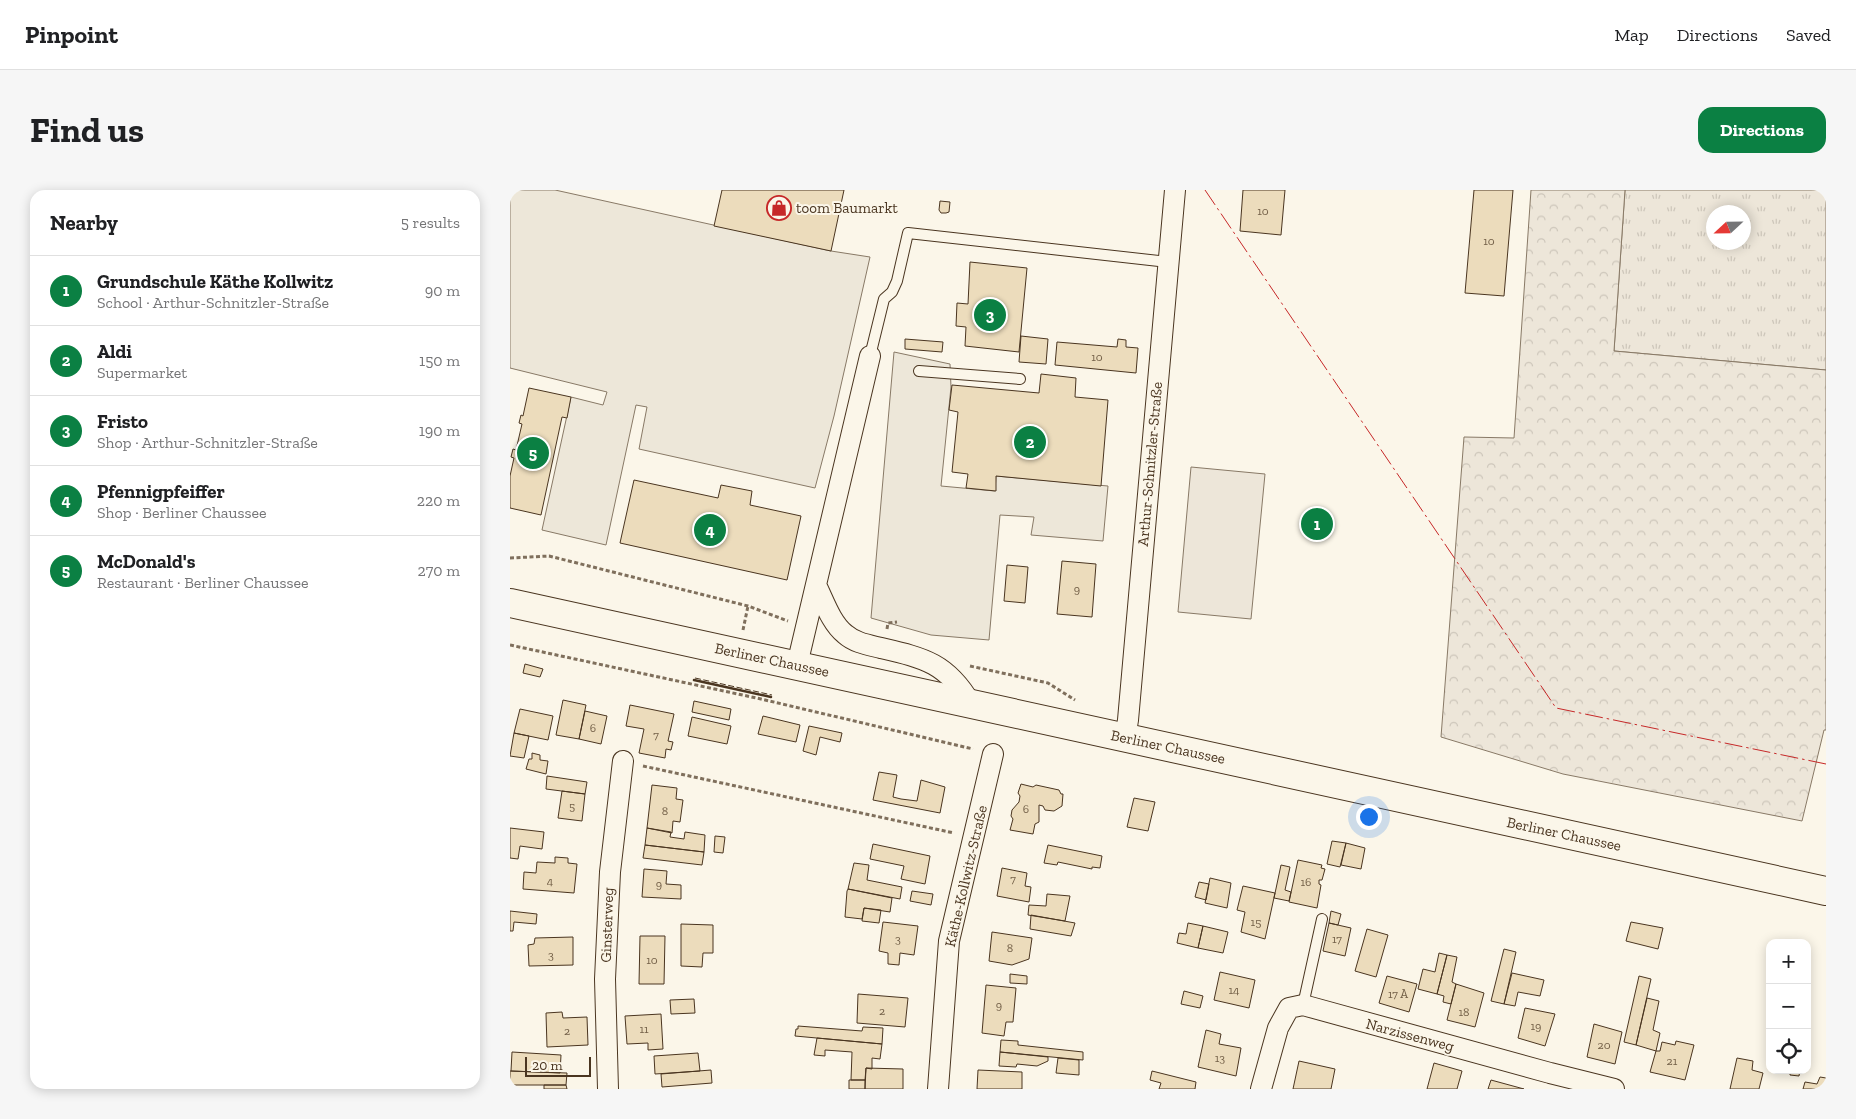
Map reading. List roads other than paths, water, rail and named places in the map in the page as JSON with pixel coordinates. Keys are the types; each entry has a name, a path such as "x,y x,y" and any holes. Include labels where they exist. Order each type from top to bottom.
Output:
{"main road":[{"name":"Berliner Chaussee","path":"510,603 1826,891"}],"street":[{"name":"Arthur-Schnitzler-Straße","path":"1125,738 1130,702 1175,190"},
{"path":"797,665 870,356"},
{"path":"816,586 832,616 845,634 864,644 925,660 949,676 962,689 971,704"},
{"name":"Käthe-Kollwitz-Straße","path":"938,1089 949,941 994,754"},
{"name":"Ginsterweg","path":"608,1089 605,979 610,872 623,761"},
{"path":"1262,1089 1278,1028 1289,1008 1303,1005"},
{"name":"Narzissenweg","path":"1303,1005 1540,1071 1614,1089"}],"lane":[{"path":"870,356 884,299 892,292 897,281 908,234 1168,262"},
{"path":"919,371 1020,379"},
{"path":"1303,1005 1322,918"}],"place":[{"name":"toom Baumarkt","path":"779,208"},
{"name":"Fristo","path":"990,315"},
{"name":"Aldi","path":"1030,442"},
{"name":"McDonald's","path":"533,453"},
{"name":"Grundschule Käthe Kollwitz","path":"1317,524"},
{"name":"Pfennigpfeiffer","path":"710,530"}]}
